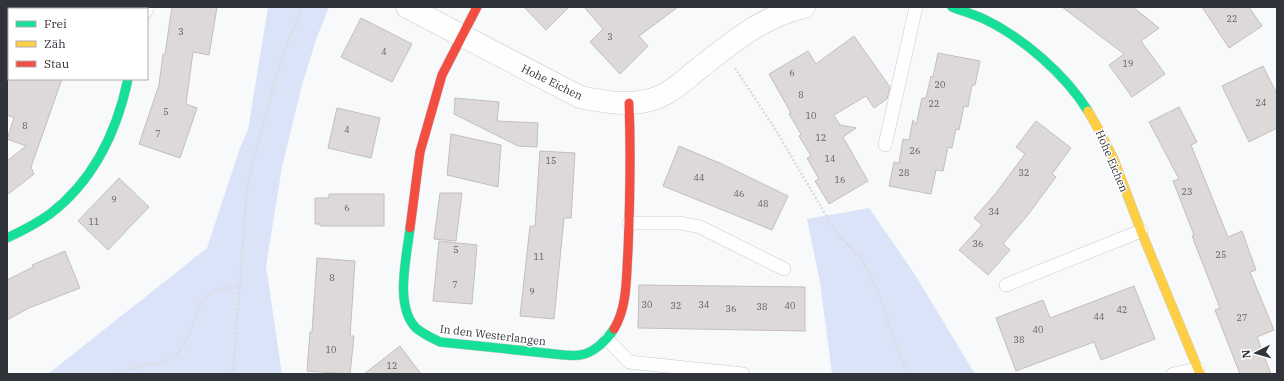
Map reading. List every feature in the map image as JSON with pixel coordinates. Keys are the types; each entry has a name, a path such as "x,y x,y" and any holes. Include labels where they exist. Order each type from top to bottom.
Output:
{"street":[{"name":"Hohe Eichen","path":"407,7 580,97 605,103 628,103 651,100 668,93 723,49 751,29 771,18 804,7"},
{"name":"In den Westerlangen","path":"477,7 442,76 420,152 403,287 405,308 413,325 425,336 440,342 564,355 580,355 594,349 607,339 618,322 624,299 629,223 631,138 628,103"},
{"name":"Hohe Eichen","path":"952,7 984,19 1016,38 1049,64 1067,83 1085,107 1114,160 1141,231 1199,372"},
{"path":"7,238 30,227 56,209 81,184 100,158 116,126 128,80"}],"lane":[{"path":"885,145 916,7"},
{"path":"629,223 680,223 700,228 784,269"},
{"path":"1006,285 1141,231"},
{"path":"607,339 629,362 743,374"},
{"path":"1173,374 1199,372"}],"path":[{"path":"233,374 247,186 274,83 293,29 304,7"},
{"path":"723,49 776,132 831,224 841,238 859,256 868,270 882,303 891,332 908,374"},
{"path":"120,374 138,366 164,361 174,357 181,350 187,339 199,306 207,296 217,290 239,287"}],"shaded area":[{"path":"268,7 329,7 317,37 302,85 282,167 266,266 282,374 48,374 207,248 240,148 248,130"},
{"path":"869,208 912,270 975,374 832,374 820,282 807,219"}],"building":[{"path":"172,7 217,7 209,55 193,52 186,104 197,108 180,158 139,144 159,85"},
{"path":"524,7 569,7 546,30"},
{"path":"584,7 678,7 639,36 648,46 620,74 590,42 603,29"},
{"path":"1062,7 1133,7 1159,28 1141,41 1165,74 1132,97 1109,65 1124,54"},
{"path":"1202,7 1249,7 1262,26 1229,48"},
{"path":"361,18 412,44 392,82 341,57"},
{"path":"854,36 890,87 887,99 874,108 866,96 834,115 840,125 856,128 843,137 868,181 829,204 815,181 819,179 807,158 811,156 799,136 801,134 769,74 808,51 816,64"},
{"path":"938,53 980,61 975,85 972,85 968,107 964,106 959,130 956,129 952,148 948,147 943,171 936,170 931,194 889,186 894,162 899,163 903,139 909,140 913,120 916,125 922,98 926,98 931,76 933,77"},
{"path":"1263,66 1277,94 1277,128 1249,142 1222,86"},
{"path":"7,79 62,80 31,167 34,174 7,195 7,161 26,146 7,139 14,118 7,115"},
{"path":"455,98 499,102 497,121 538,123 537,147 518,146 454,114"},
{"path":"1179,107 1197,142 1191,145 1228,237 1242,231 1256,270 1250,272 1274,330 1257,337 1271,374 1240,374 1215,310 1220,308 1192,236 1194,235 1173,181 1179,179 1149,122"},
{"path":"337,108 380,118 371,158 328,148"},
{"path":"1036,121 1071,148 1052,174 1056,177 1027,216 1003,244 1010,250 988,275 959,250 982,225 974,218 996,193 1025,154 1016,147"},
{"path":"451,134 501,145 498,187 447,175"},
{"path":"679,146 722,164 788,196 772,230 663,186"},
{"path":"540,151 575,153 571,218 564,218 554,319 520,316 530,226 535,226"},
{"path":"119,178 149,207 108,250 78,221"},
{"path":"440,193 462,193 456,241 434,239"},
{"path":"329,194 384,194 384,226 320,226 320,224 315,224 315,198 329,198"},
{"path":"439,241 477,245 472,304 433,301"},
{"path":"65,251 80,288 29,308 7,320 7,280 33,267 32,265"},
{"path":"317,258 355,261 350,336 354,336 350,374 307,371 310,332 312,332"},
{"path":"639,285 805,287 805,331 638,328"},
{"path":"1134,286 1155,339 1101,360 1094,342 1016,371 996,318 1043,300 1050,318"},
{"path":"400,346 421,374 364,374"}],"traffic: fast":[{"path":"952,7 984,19 1028,46 1055,70 1088,111"},
{"path":"7,238 50,214 79,186 101,154 110,136 128,80"},
{"path":"410,228 404,280 405,307 409,319 416,328 440,342 576,355 585,354 595,349 604,342 614,329"}],"traffic: slow":[{"path":"1088,111 1114,160 1141,231 1200,374"}],"traffic: jam":[{"path":"410,228 420,152 442,75 477,7"},
{"path":"614,329 622,311 626,281 630,177 629,103"}]}
